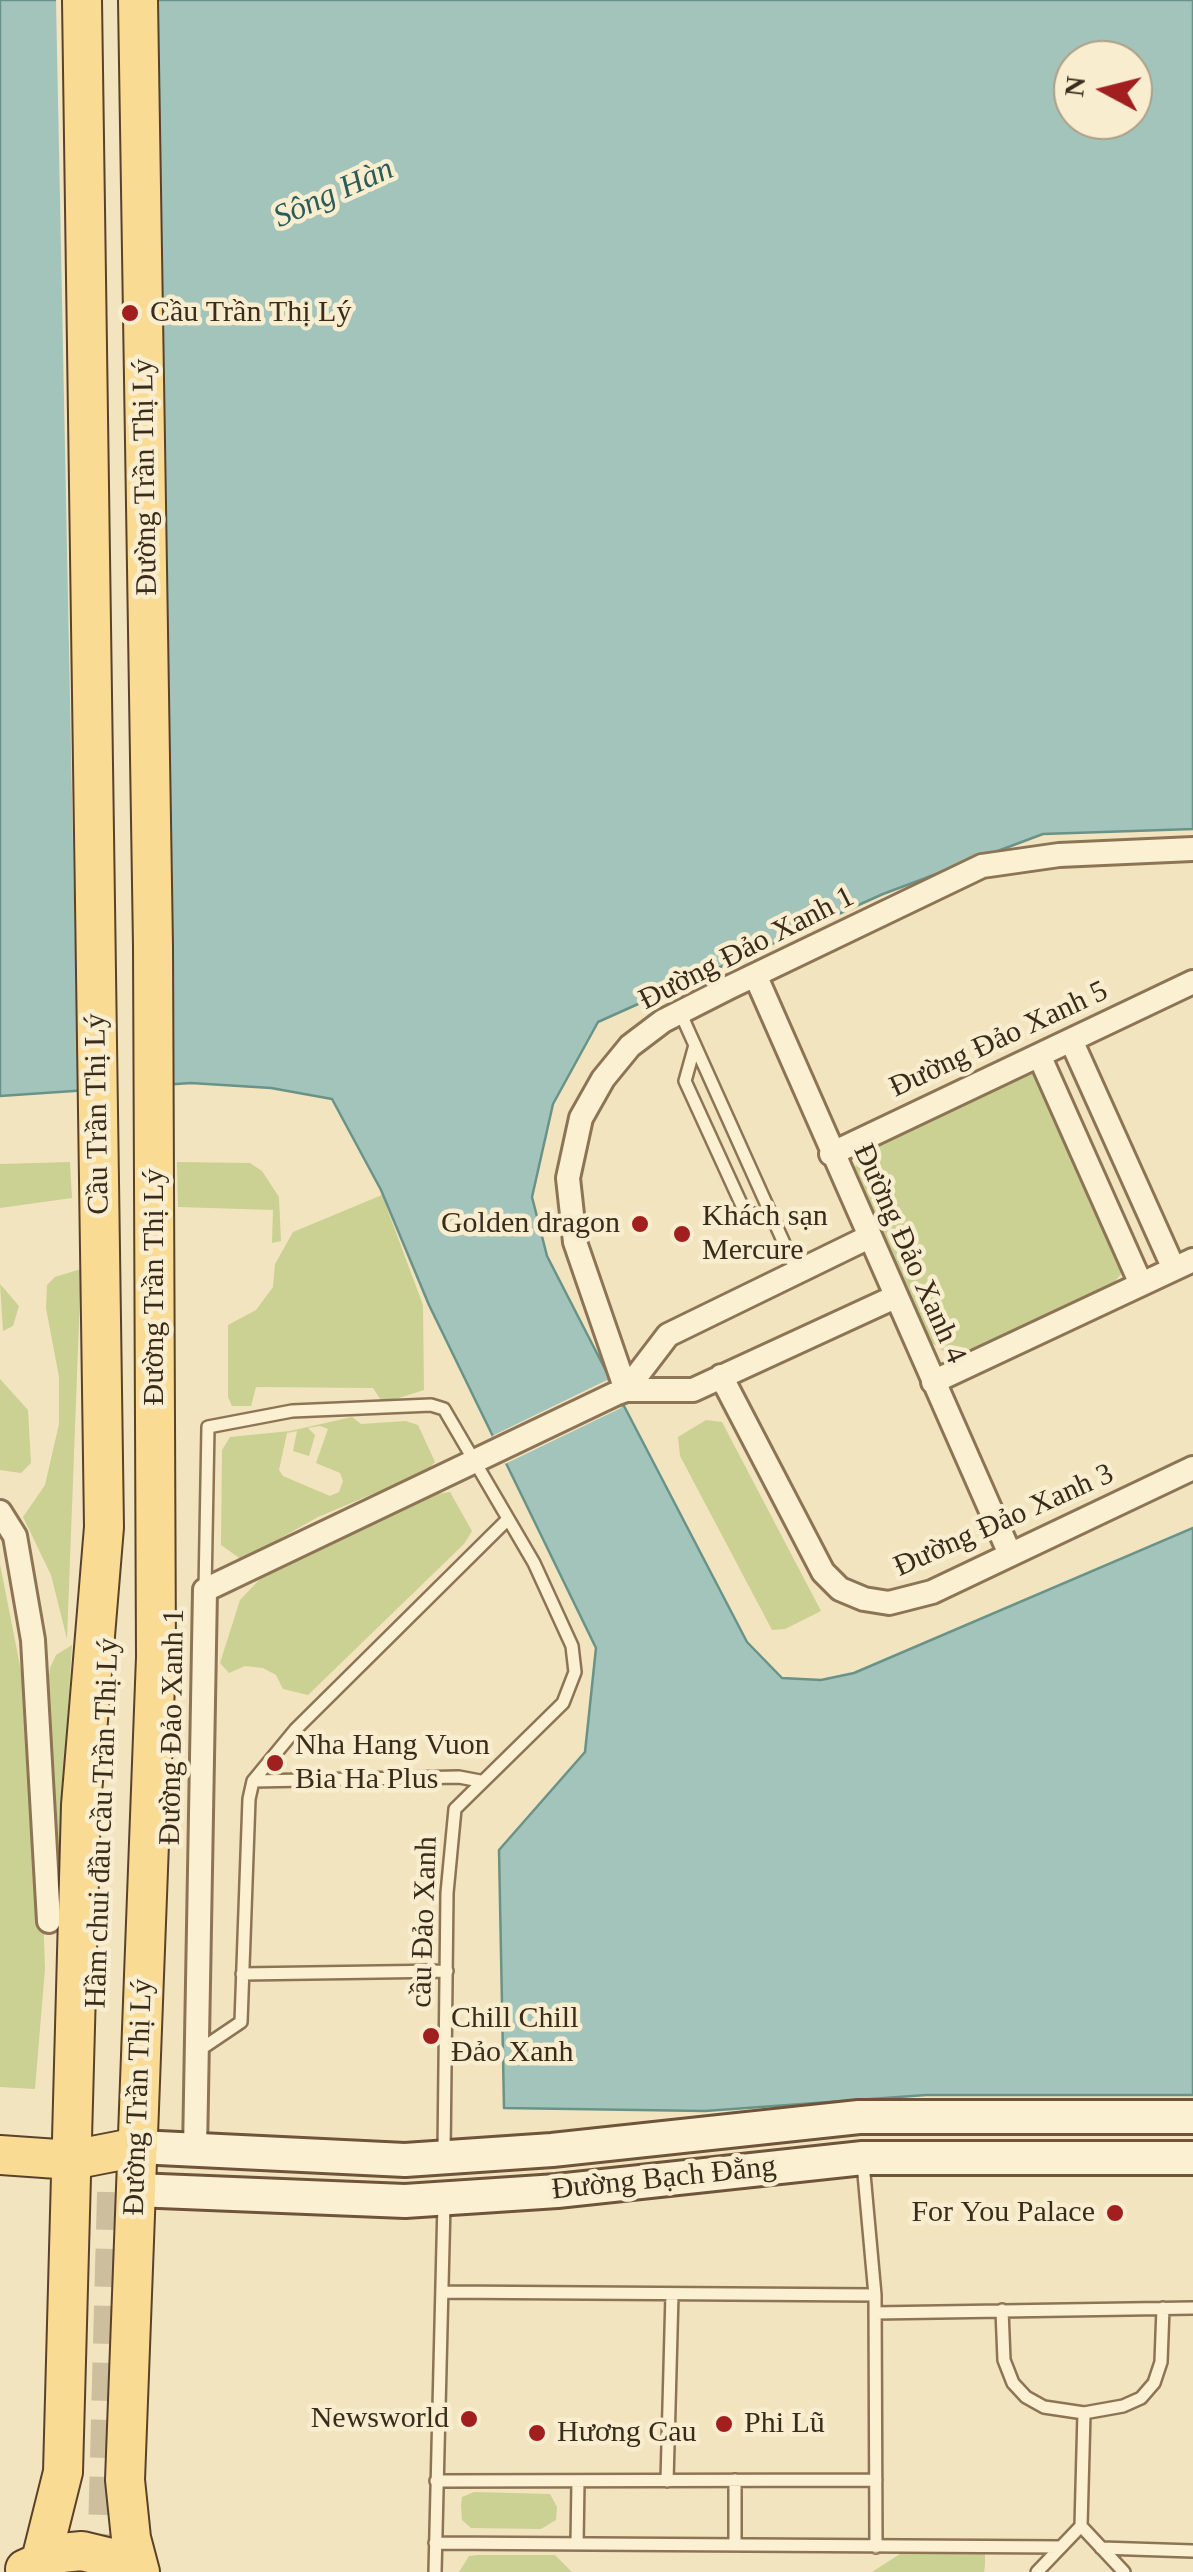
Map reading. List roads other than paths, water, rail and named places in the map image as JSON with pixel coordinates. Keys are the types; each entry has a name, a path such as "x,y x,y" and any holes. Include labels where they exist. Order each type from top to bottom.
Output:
{"main road":[{"name":"Cầu Trần Thị Lý","path":"82,0 101,1269"},
{"name":"Đường Trần Thị Lý","path":"138,0 155,1268 154,1520"},
{"name":"Đường Trần Thị Lý","path":"31,2566 60,2500 67,2367 80,1806 104,1527 101,1269"},
{"name":"Hầm chui đầu cầu Trần Thị Lý","path":"117,2128 134,1656 154,1520"},
{"name":"Hầm chui đầu cầu Trần Thị Lý","path":"104,1527 111,1656 117,2128"},
{"name":"Đường Bạch Đằng","path":"117,2128 194,2151 406,2160 859,2117 1193,2117"},
{"path":"859,2117 863,2158"},
{"name":"Đường Trần Thị Lý","path":"117,2128 135,2190 126,2510 140,2572"},
{"path":"72,2160 117,2128"},
{"path":"0,2155 72,2160 135,2190"},
{"path":"444,2157 444,2198"},
{"name":"Đường Bạch Đằng","path":"135,2190 406,2201 863,2158 1193,2158"},
{"path":"67,2367 128,2368"},
{"path":"31,2566 72,2552 103,2554 140,2572"}],"street":[{"name":"Đường Đảo Xanh 1","path":"621,1392 570,1222 570,1156 582,1118 616,1062 646,1032 982,866 1074,854 1193,849"},
{"name":"Đường Đảo Xanh 4","path":"756,976 1010,1554"},
{"name":"Đường Đảo Xanh 5","path":"832,1154 1193,982"},
{"path":"933,1382 1183,1264 1071,1040"},
{"path":"1039,1055 1140,1284"},
{"name":"Đường Đảo Xanh 1","path":"621,1392 668,1334 868,1237"},
{"name":"Đường Đảo Xanh 1","path":"194,2151 206,1590 621,1392 693,1390 895,1297"},
{"name":"Đường Đảo Xanh 3","path":"721,1376 823,1572 840,1589 889,1603 913,1599 1193,1468"},
{"path":"0,1512 15,1536 33,1640 49,1921"}],"lane":[{"path":"680,1012 797,1272"},
{"path":"695,1045 685,1081 744,1210 776,1224"},
{"name":"cầu Đảo Xanh","path":"206,1590 208,1427 292,1412 422,1404 444,1409 556,1609 572,1646 576,1672 563,1704 455,1808 449,1842 444,2157"},
{"path":"198,2051 240,2022 253,1781 295,1730 506,1520"},
{"path":"253,1781 458,1778 480,1782"},
{"path":"242,1974 447,1971"},
{"path":"863,2158 875,2295 876,2547"},
{"path":"435,2572 444,2198"},
{"path":"442,2292 875,2295"},
{"path":"667,2481 672,2294"},
{"path":"1002,2310 1004,2360 1013,2382 1026,2398 1044,2407 1084,2413 1124,2406 1141,2398 1154,2383 1162,2362 1163,2308"},
{"path":"875,2313 1193,2308"},
{"path":"1037,2572 1080,2526 1084,2413"},
{"path":"735,2480 735,2545"},
{"path":"436,2481 876,2480"},
{"path":"577,2544 578,2481"},
{"path":"1080,2526 1124,2572"},
{"path":"434,2543 1061,2547"},
{"path":"1101,2548 1193,2550"}],"water":[{"name":"Sông Hàn","path":"0,0 1193,0 1193,829 1043,834 883,894 598,1022 553,1104 532,1197 547,1256 623,1404 747,1642 782,1678 821,1680 854,1673 1193,1528 1193,2095 926,2095 705,2111 504,2108 499,1850 585,1752 596,1648 429,1305 381,1190 332,1099 271,1088 191,1083 0,1096"}],"tunnel":[{"path":"106,2572 118,2118"}],"place":[{"name":"Cầu Trần Thị Lý","path":"130,313"},
{"name":"Golden dragon","path":"640,1224"},
{"name":"Khách sạn Mercure","path":"682,1234"},
{"name":"Nha Hang Vuon Bia Ha Plus","path":"275,1763"},
{"name":"Chill Chill Đảo Xanh","path":"431,2036"},
{"name":"For You Palace","path":"1115,2213"},
{"name":"Newsworld","path":"469,2419"},
{"name":"Phi Lũ","path":"724,2424"},
{"name":"Hương Cau","path":"537,2433"}]}
